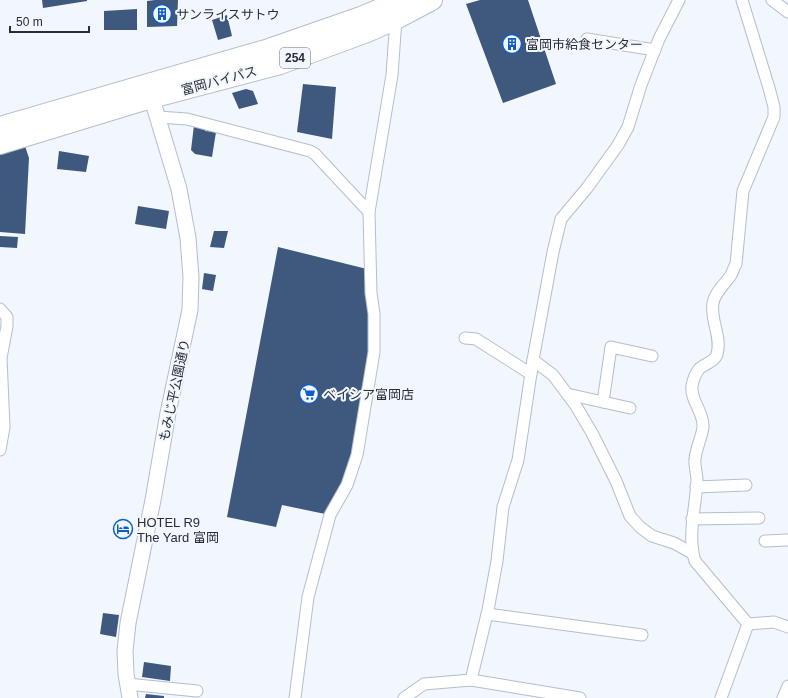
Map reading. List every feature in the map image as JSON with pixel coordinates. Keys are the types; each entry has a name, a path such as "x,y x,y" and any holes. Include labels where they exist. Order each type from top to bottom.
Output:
{"highway":[{"name":"富岡バイパス","path":"0,144 361,17 401,0"},
{"name":"富岡バイパス","path":"0,127 149,91 280,64 367,32 432,0"}],"street":[{"path":"471,680 487,614 497,561 503,507 518,460 533,360 553,252 561,220 587,188 618,145 628,128 641,85 655,50 679,0"},
{"path":"742,0 774,107 774,117 743,190 736,264 731,275 715,297 713,304 718,338 717,356 700,369 696,375 692,388 703,423 695,461 697,478 692,519 692,553 695,561 748,624"},
{"path":"772,0 788,12"},
{"path":"295,698 308,597 330,515 347,485 357,455 374,352 374,314 371,294 369,212 392,75 396,19"},
{"path":"587,40 655,50"},
{"name":"もみじ平公園通り","path":"129,691 126,674 125,651 128,623 153,500 168,414 190,310 191,277 188,238 179,189 149,91"},
{"path":"158,117 188,119 310,151 315,154 369,212"},
{"path":"0,309 7,317 7,326 1,358 4,427 0,450"},
{"path":"465,338 476,339 531,374"},
{"path":"604,402 611,347 652,356"},
{"path":"533,360 553,375 576,406 592,433 616,481 630,516 640,527 652,536 674,543 692,553"},
{"path":"567,394 630,408"},
{"path":"696,487 746,485"},
{"path":"692,519 758,518"},
{"path":"765,541 788,540"},
{"path":"487,614 642,635"},
{"path":"748,624 774,622 788,627"},
{"path":"720,698 748,624"},
{"path":"404,698 424,684 471,680 580,698"},
{"path":"783,698 788,686"},
{"path":"129,691 197,691"}],"building":[{"path":"42,0 87,0 87,1 43,8"},
{"name":"サンライスサトウ","path":"178,0 177,26 147,27 147,1"},
{"name":"富岡市給食センター","path":"480,0 528,0 556,84 503,103 466,4"},
{"path":"137,9 137,30 104,30 104,11"},
{"path":"227,15 232,36 218,40 212,20"},
{"path":"303,84 336,87 332,139 297,132"},
{"path":"246,89 253,91 258,104 239,109 232,93"},
{"path":"194,125 206,127 205,131 216,132 212,157 195,154 191,150"},
{"path":"25,146 29,158 25,234 0,232 0,153"},
{"path":"59,151 89,156 86,172 57,169"},
{"path":"138,206 169,211 166,229 135,224"},
{"path":"214,231 228,231 224,248 210,247"},
{"path":"0,236 18,237 17,248 0,247"},
{"name":"ベイシア富岡店","path":"278,247 371,270 374,322 361,436 330,515 282,505 276,527 227,517"},
{"path":"204,273 216,275 213,291 202,289"},
{"path":"103,613 119,615 116,637 100,634"},
{"path":"144,662 171,666 170,681 142,677"},
{"path":"146,694 164,696 164,698 145,698"}],"place":[{"name":"サンライスサトウ","path":"162,14"},
{"name":"富岡市給食センター","path":"512,44"},
{"name":"ベイシア富岡店","path":"309,394"},
{"name":"HOTEL R9 The Yard 富岡","path":"123,529"}]}
